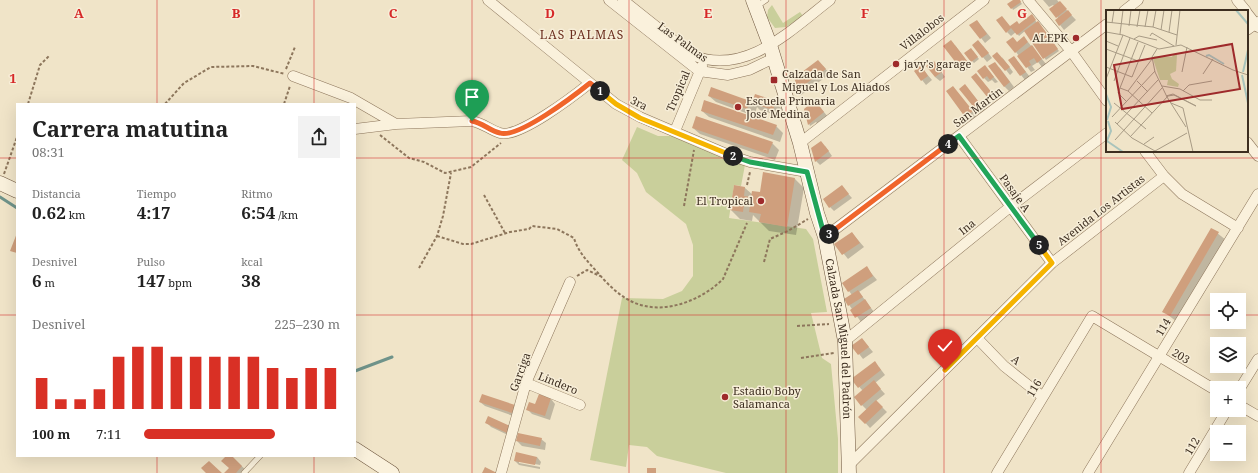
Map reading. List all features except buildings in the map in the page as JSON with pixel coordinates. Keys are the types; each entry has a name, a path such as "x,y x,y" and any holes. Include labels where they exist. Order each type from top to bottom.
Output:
{"main road":[{"name":"Calzada San Miguel del Padrón","path":"759,2 772,52 800,142 817,213 825,238 843,323 849,469"},
{"path":"1,183 16,190"},
{"path":"356,449 392,473"}],"street":[{"name":"3ra","path":"488,0 616,104 640,118 675,130 729,155 752,162 807,172"},
{"name":"Las Palmas","path":"609,0 699,71 728,75 749,70 772,52"},
{"name":"Las Palmas","path":"623,0 692,55 704,60 717,62 772,52"},
{"path":"772,52 830,0"},
{"name":"Villalobos","path":"800,142 984,0"},
{"path":"1028,0 1071,51 1106,100"},
{"path":"1125,10 1138,0"},
{"path":"1237,0 1244,10"},
{"path":"1248,14 1257,24 1248,29"},
{"name":"San Martin","path":"825,238 1106,25"},
{"name":"Tropical","path":"675,130 704,60"},
{"path":"289,75 351,98 396,124"},
{"path":"356,129 396,124 472,121 480,122 501,134 514,133 545,115 590,83"},
{"name":"Ina","path":"845,346 1010,207 1106,135"},
{"name":"Pasaje A","path":"959,136 1052,263"},
{"path":"1248,143 1258,156"},
{"path":"1146,152 1164,176 1182,194 1238,228"},
{"name":"Avenida Los Artistas","path":"849,469 1052,263 1164,176"},
{"name":"114","path":"1088,473 1258,194"},
{"name":"Garciga","path":"501,473 526,384 570,282"},
{"name":"203","path":"1092,316 1210,387"},
{"name":"116","path":"998,470 1092,316"},
{"name":"A","path":"977,338 1004,366 1043,397"},
{"path":"1245,381 1258,359"},
{"name":"Lindero","path":"526,384 580,405"},
{"path":"1246,408 1258,416"},
{"name":"112","path":"1189,473 1223,417"},
{"path":"998,470 1009,473"}],"lane":[{"path":"244,473 259,457"}],"path":[{"path":"284,103 294,47"},
{"path":"28,103 40,65 49,56"},
{"path":"166,103 184,83 211,66 253,66 289,75"},
{"path":"372,128 391,146 409,158 424,162 440,172 451,172 471,167 514,133"},
{"path":"1,183 16,140"},
{"path":"684,206 692,157 697,141"},
{"path":"747,185 752,162"},
{"path":"419,268 437,236 444,216 451,172"},
{"path":"484,195 505,234"},
{"path":"764,262 770,239 788,231 817,213"},
{"path":"437,236 463,244 471,244 529,229 532,226 557,229 574,238 577,246 590,264 612,288 628,299 645,307 686,303 698,297 723,279 747,223"},
{"path":"570,282 579,274 587,270 590,264"},
{"path":"587,270 601,276"},
{"path":"797,326 843,323"},
{"path":"801,358 845,346"}],"green space":[{"path":"772,5 783,23 800,12 803,16 786,27 775,28 767,17 768,10"},
{"path":"637,127 658,136 676,136 745,165 741,186 734,185 729,218 806,229 813,239 827,312 811,313 822,358 831,364 838,439 838,473 726,473 657,456 647,447 629,445 626,467 590,460 622,298 663,299 682,291 693,276 693,245 686,224 646,192 637,173 622,160"}],"waterway":[{"path":"0,197 16,207"},
{"path":"356,371 392,357"}],"place":[{"name":"ALEPK","path":"1076,38"},
{"name":"javy's garage","path":"896,64"},
{"name":"Calzada de San Miguel y Los Aliados","path":"774,80"},
{"name":"Escuela Primaria José Medina","path":"738,107"},
{"name":"El Tropical","path":"761,201"},
{"name":"Estadio Boby Salamanca","path":"725,397"}],"district":[{"name":"LAS PALMAS","path":"582,35"}],"route":[{"path":"472,121 480,122 501,134 514,133 545,115 590,83 616,104 640,118 675,130 729,155 750,162 807,172 825,238 959,136 1052,263 945,370"}]}
